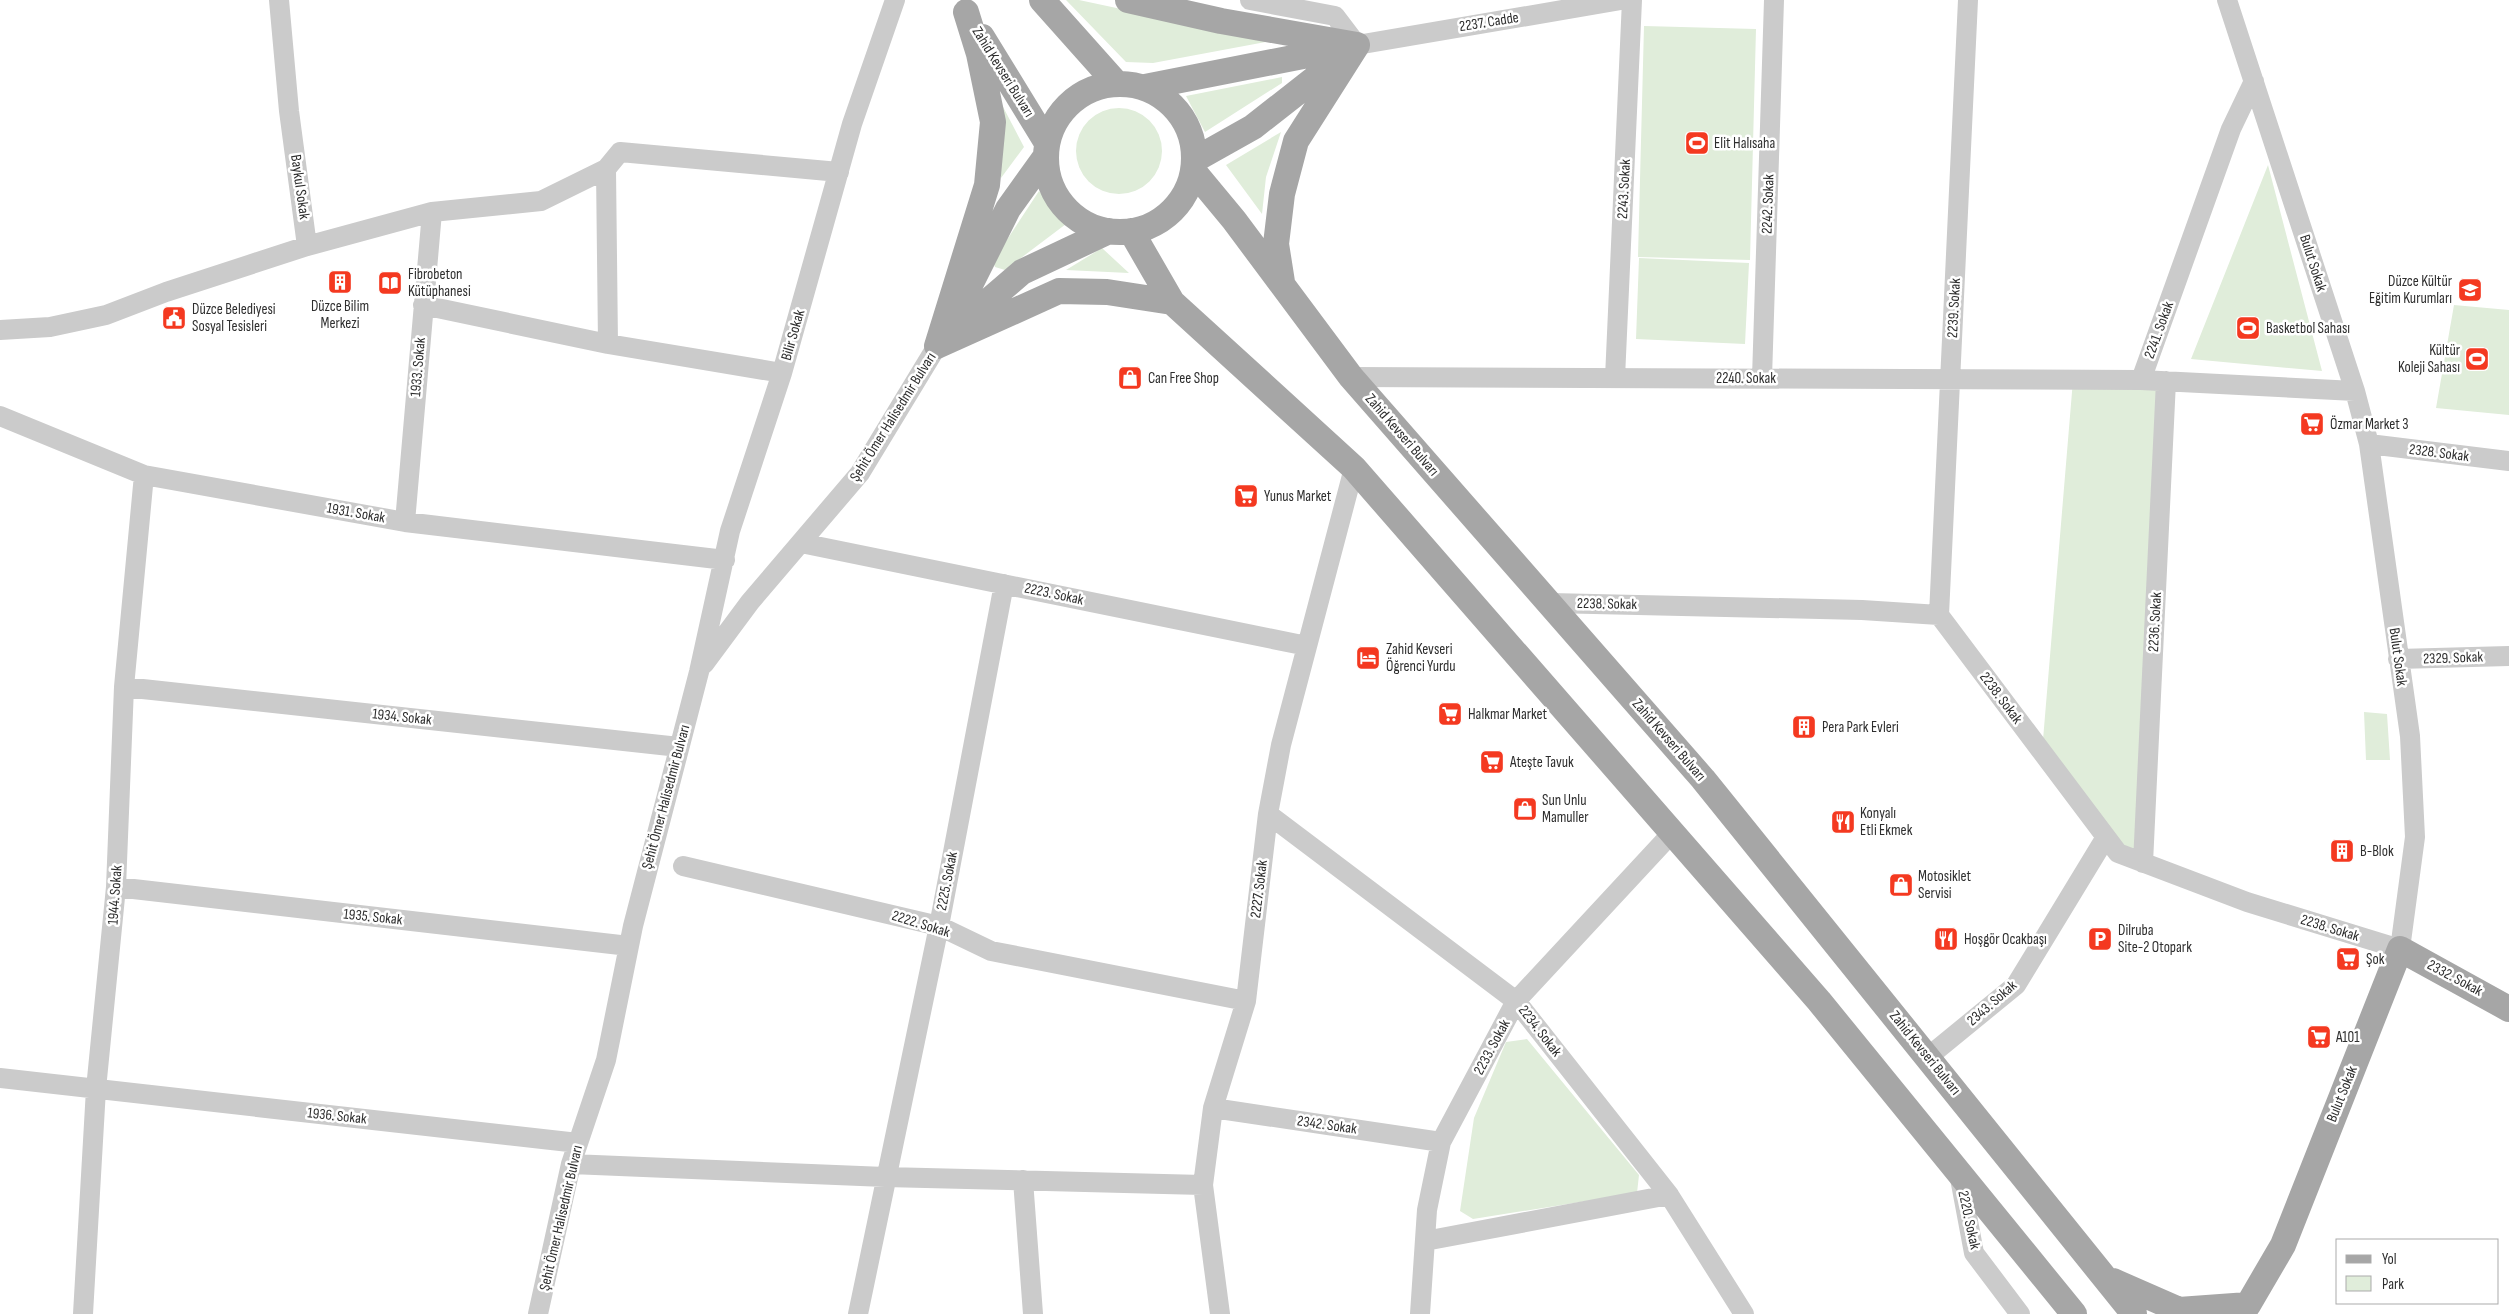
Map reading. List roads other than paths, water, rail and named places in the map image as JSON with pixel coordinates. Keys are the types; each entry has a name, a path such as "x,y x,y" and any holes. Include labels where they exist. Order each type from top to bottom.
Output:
{"main road":[{"path":"1042,0 1116,83"},
{"path":"1128,0 1221,21 1357,45"},
{"path":"937,346 987,185 993,122 979,54 963,6"},
{"name":"Zahid Kevseri Bulvarı","path":"963,6 1047,150"},
{"path":"937,346 980,267 1008,209 1047,150 1055,122 1069,104 1088,91 1116,83 1145,87 1357,45"},
{"path":"1195,166 1253,127 1357,45"},
{"path":"1283,286 1276,244 1282,194 1296,141 1357,45"},
{"path":"937,346 1022,272 1120,231 1153,224 1172,210 1185,192 1195,166 1194,144 1186,125 1173,106 1145,87"},
{"path":"1047,150 1048,177 1057,197 1070,213 1088,225 1120,231 1172,302 1354,468 1819,1001 2074,1314"},
{"name":"Zahid Kevseri Bulvarı","path":"1195,166 1352,377 1703,779 2107,1278 2134,1314"},
{"path":"937,346 1059,290 1107,292 1172,302"},
{"name":"2332. Sokak","path":"2400,949 2509,1009"},
{"name":"Bulut Sokak","path":"2242,1312 2283,1245 2400,949"},
{"path":"2107,1278 2142,1296 2179,1310 2242,1312"}],"street":[{"name":"Baykul Sokak","path":"280,0 289,111 308,246"},
{"name":"Bilir Sokak","path":"699,672 730,531 782,373 852,124 894,0"},
{"path":"1250,0 1336,16 1357,45"},
{"name":"2237. Cadde","path":"1357,45 1621,0"},
{"name":"2243. Sokak","path":"1615,378 1632,0"},
{"name":"2242. Sokak","path":"1762,378 1774,0"},
{"name":"2239. Sokak","path":"1939,615 1968,0"},
{"name":"Bulut Sokak","path":"2227,0 2355,391 2368,444 2410,736 2415,837 2400,949"},
{"name":"2241. Sokak","path":"2254,82 2231,129 2141,380 2355,391"},
{"path":"0,330 50,327 106,315 166,292 308,246 432,212 542,201 606,169 620,152 839,172"},
{"path":"606,169 608,344"},
{"name":"1933. Sokak","path":"405,522 432,212"},
{"path":"423,305 608,344 782,373"},
{"name":"Şehit Ömer Halisedmir Bulvarı","path":"538,1314 571,1164 606,1060 629,946 659,819 699,672 750,602 860,473 937,346"},
{"name":"2240. Sokak","path":"1352,377 2141,380"},
{"name":"2236. Sokak","path":"2143,863 2166,381"},
{"name":"1931. Sokak","path":"0,416 144,475 405,522 724,560"},
{"name":"2328. Sokak","path":"2368,444 2509,461"},
{"name":"2227. Sokak","path":"1220,1314 1203,1185 1213,1108 1246,1001 1268,814 1281,745 1354,468"},
{"name":"1944. Sokak","path":"83,1314 96,1089 116,888 124,687 144,475"},
{"name":"2223. Sokak","path":"801,543 1307,646"},
{"name":"2225. Sokak","path":"858,1314 885,1177 939,926 1004,584"},
{"name":"2238. Sokak","path":"1550,603 1862,610 1939,615 2118,854 2247,902 2400,949"},
{"name":"2329. Sokak","path":"2398,659 2509,656"},
{"name":"1934. Sokak","path":"124,687 679,747"},
{"name":"2234. Sokak","path":"1268,814 1516,1001 1669,1195 1744,1314"},
{"name":"2233. Sokak","path":"1420,1314 1427,1210 1441,1142 1516,1001 1672,833"},
{"name":"2343. Sokak","path":"1928,1057 2016,985 2106,837"},
{"name":"2222. Sokak","path":"683,866 939,926 991,951 1246,1001"},
{"name":"1935. Sokak","path":"116,888 629,946"},
{"name":"1936. Sokak","path":"0,1078 578,1143"},
{"name":"2342. Sokak","path":"1213,1108 1441,1142"},
{"path":"571,1164 885,1177 1203,1185"},
{"name":"2220. Sokak","path":"1959,1173 1974,1253 2020,1314"},
{"path":"1023,1180 1033,1314"},
{"path":"1425,1241 1669,1195"}],"place":[{"name":"Elit Halısaha","path":"1697,143"},
{"name":"Düzce Bilim Merkezi","path":"340,282"},
{"name":"Fibrobeton Kütüphanesi","path":"390,283"},
{"name":"Düzce Kültür Eğitim Kurumları","path":"2470,290"},
{"name":"Düzce Belediyesi Sosyal Tesisleri","path":"174,318"},
{"name":"Basketbol Sahası","path":"2248,328"},
{"name":"Kültür Koleji Sahası","path":"2477,359"},
{"name":"Can Free Shop","path":"1130,378"},
{"name":"Özmar Market 3","path":"2312,424"},
{"name":"Yunus Market","path":"1246,496"},
{"name":"Zahid Kevseri Öğrenci Yurdu","path":"1368,658"},
{"name":"Halkmar Market","path":"1450,714"},
{"name":"Pera Park Evleri","path":"1804,727"},
{"name":"Ateşte Tavuk","path":"1492,762"},
{"name":"Sun Unlu Mamuller","path":"1525,809"},
{"name":"Konyalı Etli Ekmek","path":"1843,822"},
{"name":"B-Blok","path":"2342,851"},
{"name":"Motosiklet Servisi","path":"1901,885"},
{"name":"Hoşgör Ocakbaşı","path":"1946,939"},
{"name":"Dilruba Site-2 Otopark","path":"2100,939"},
{"name":"Şok","path":"2348,959"},
{"name":"A101","path":"2319,1037"}]}
